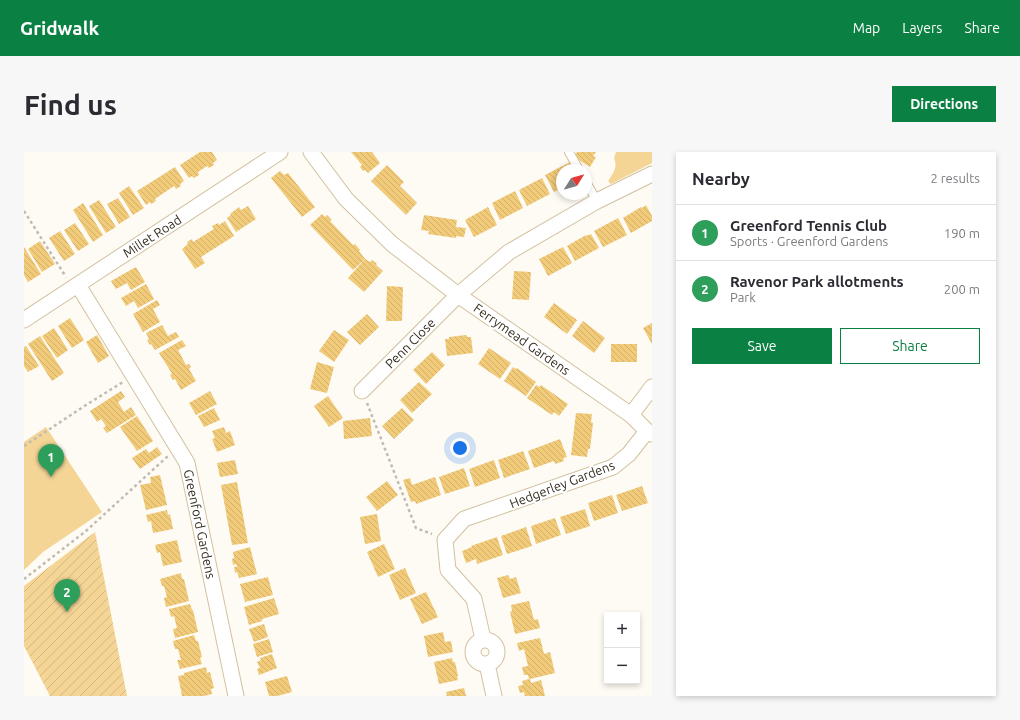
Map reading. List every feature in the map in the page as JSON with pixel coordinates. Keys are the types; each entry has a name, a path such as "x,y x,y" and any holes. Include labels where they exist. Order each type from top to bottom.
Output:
{"street":[{"name":"Millet Road","path":"24,320 280,152"},
{"name":"Ferrymead Gardens","path":"311,152 346,199 392,244 458,294 630,416 649,432"},
{"name":"Penn Close","path":"362,391 458,294 509,252 597,201 652,174"},
{"name":"Greenford Gardens","path":"78,285 186,462 236,696"},
{"path":"630,416 652,387"},
{"name":"Hedgerley Gardens","path":"445,540 464,519 614,467 629,454 649,432"},
{"path":"445,540 448,570 474,599 482,639 491,641 496,647 497,651 495,659 487,664 494,696"}],"lane":[{"path":"569,152 576,164"},
{"path":"592,192 597,201"}],"path":[{"path":"24,212 66,277 78,285"},
{"path":"24,446 86,405 134,376"},
{"path":"362,391 416,528 445,540"},
{"path":"24,579 86,531 177,447"}],"shaded area":[{"path":"616,152 652,152 652,163 611,184 608,181 615,167 614,158"},
{"path":"46,427 102,512 43,552 24,570 24,442"},
{"path":"95,532 127,696 50,696 24,646 24,586"}],"building":[{"path":"200,152 212,152 217,160 213,163 214,165 209,168 207,166 198,172 199,175 194,178 192,176 189,178 180,165"},
{"path":"351,152 372,152 380,163 368,173 365,170 363,171 360,167 362,165"},
{"path":"577,152 596,152 593,156 596,157 592,164 585,164 574,157"},
{"path":"387,165 404,182 400,186 417,203 406,215 371,181"},
{"path":"175,167 184,181 180,184 181,186 176,189 174,186 155,199 156,201 151,204 150,202 146,205 137,191"},
{"path":"556,169 556,191 554,192 545,175"},
{"path":"280,171 284,175 288,173 315,207 302,217 271,178"},
{"path":"542,178 550,194 527,206 519,190"},
{"path":"129,186 144,208 133,215 119,193"},
{"path":"515,191 523,208 500,220 492,203"},
{"path":"118,198 130,217 119,224 107,204"},
{"path":"99,200 116,227 106,233 89,206"},
{"path":"83,203 103,235 93,242 73,210"},
{"path":"646,205 652,216 652,221 631,233 623,218"},
{"path":"248,206 256,219 236,232 227,218 239,207 241,210"},
{"path":"488,207 497,225 474,237 465,220"},
{"path":"322,214 325,217 327,215 332,220 330,221 353,245 355,244 365,259 353,270 310,225"},
{"path":"424,215 457,220 456,227 466,228 464,237 456,236 456,238 428,234 429,231 421,230"},
{"path":"618,218 627,235 603,247 594,231"},
{"path":"225,221 234,236 201,257 205,263 195,269 182,249 188,244 187,242 192,239 193,242 214,229 212,226 218,223 219,225"},
{"path":"75,223 89,244 78,251 64,230"},
{"path":"60,231 75,254 64,261 49,238"},
{"path":"591,234 599,248 575,261 567,246 586,235"},
{"path":"40,241 55,264 42,272 28,249"},
{"path":"24,247 41,274 28,282 24,275"},
{"path":"563,247 572,263 548,276 539,259"},
{"path":"365,259 370,262 372,260 383,271 364,292 348,278"},
{"path":"136,267 145,282 131,290 127,283 116,289 111,281"},
{"path":"514,271 531,272 529,300 512,299"},
{"path":"146,284 154,299 138,308 134,301 126,306 121,298"},
{"path":"387,286 403,287 402,321 386,321"},
{"path":"157,300 160,305 153,309 160,322 143,332 133,314"},
{"path":"554,303 577,320 567,334 544,317"},
{"path":"367,314 379,327 360,345 347,332"},
{"path":"70,318 84,340 72,348 58,326"},
{"path":"583,321 605,338 594,353 572,336"},
{"path":"652,323 652,344 643,328"},
{"path":"162,325 168,336 176,332 179,337 155,350 147,340 149,339 146,333"},
{"path":"54,328 68,350 57,358 42,336"},
{"path":"334,330 349,340 334,362 319,351"},
{"path":"97,335 109,356 98,363 86,342"},
{"path":"466,335 467,337 471,337 473,353 447,356 445,339 449,339 449,337"},
{"path":"40,336 64,373 52,381 28,344"},
{"path":"182,340 186,346 178,350 186,365 189,364 191,367 189,369 196,381 181,390 175,379 173,380 170,375 172,374 171,372 159,353"},
{"path":"611,344 637,344 637,362 611,362"},
{"path":"26,346 39,366 28,372 24,366 24,347"},
{"path":"489,348 511,363 500,379 478,364"},
{"path":"432,352 445,365 426,384 413,370"},
{"path":"317,362 334,367 327,393 310,389"},
{"path":"513,367 516,369 517,368 536,382 526,396 504,381"},
{"path":"419,382 432,394 412,413 400,400"},
{"path":"536,385 540,387 541,385 568,404 559,416 554,412 552,415 527,398"},
{"path":"121,391 125,397 118,402 124,412 131,407 136,415 107,433 103,428 106,426 101,419 97,422 90,411"},
{"path":"210,391 217,404 196,415 189,403"},
{"path":"328,396 343,418 329,427 314,406"},
{"path":"214,408 220,420 204,427 198,416"},
{"path":"402,408 414,420 394,439 382,426"},
{"path":"576,413 592,414 591,422 593,423 590,449 588,449 587,457 571,455"},
{"path":"137,416 153,441 137,451 120,427"},
{"path":"370,418 372,436 344,439 343,421"},
{"path":"224,427 226,433 230,431 235,445 217,452 212,439 215,438 212,431"},
{"path":"560,439 567,457 563,458 564,461 555,464 554,461 534,468 528,451"},
{"path":"157,447 162,454 140,469 132,458 146,449 149,453"},
{"path":"523,451 530,469 504,478 498,460"},
{"path":"235,460 238,474 220,477 217,463"},
{"path":"494,460 500,478 475,487 469,469"},
{"path":"464,468 470,486 445,494 439,477"},
{"path":"160,475 167,505 146,510 140,485 151,483 150,477"},
{"path":"435,477 441,495 416,504 415,501 411,502 403,480 410,478 412,485"},
{"path":"387,481 398,495 377,511 366,497"},
{"path":"237,482 248,543 232,545 221,485"},
{"path":"642,486 648,503 622,511 616,495"},
{"path":"612,495 618,513 594,521 588,503"},
{"path":"585,509 590,526 566,534 560,517"},
{"path":"167,510 168,515 170,514 173,529 153,533 151,521 148,522 146,515"},
{"path":"377,514 381,541 365,544 360,517"},
{"path":"555,518 561,535 536,544 531,526"},
{"path":"526,527 532,546 507,554 501,536"},
{"path":"497,537 503,555 477,564 476,559 466,563 462,551 472,547 471,546"},
{"path":"177,540 182,562 163,566 160,552 157,553 155,545"},
{"path":"384,544 395,569 378,577 367,552"},
{"path":"250,547 257,574 239,578 237,572 235,573 234,567 237,567 236,564 233,565 233,552"},
{"path":"405,568 416,593 400,600 389,575"},
{"path":"181,573 182,579 184,579 189,601 166,607 164,598 167,597 160,579"},
{"path":"508,575 510,579 516,577 521,593 503,598 497,578"},
{"path":"268,577 273,595 245,602 240,584"},
{"path":"426,592 438,617 422,624 410,599"},
{"path":"274,598 279,614 249,625 244,607"},
{"path":"529,601 534,620 538,619 540,628 515,634 510,612 512,611 511,605"},
{"path":"190,604 193,610 198,632 175,638 173,629 177,628 174,616 171,617 169,609"},
{"path":"264,624 268,637 254,642 249,629"},
{"path":"443,632 445,642 451,641 453,652 428,657 424,636"},
{"path":"194,635 196,641 198,641 202,664 180,669 177,660 181,660 178,649 175,649 173,641"},
{"path":"540,638 544,654 550,652 555,673 530,679 531,683 541,680 545,696 525,696 524,692 520,693 518,686 523,685 522,681 529,679 528,675 524,675 522,667 528,666 524,649 519,651 517,643"},
{"path":"269,639 273,652 257,657 253,644"},
{"path":"272,654 277,668 259,675 257,669 260,668 257,662 261,660 260,658"},
{"path":"452,658 453,662 455,662 458,680 439,684 434,662"},
{"path":"206,667 207,673 210,672 214,688 211,689 212,694 204,696 182,696 178,676"},
{"path":"287,676 292,692 277,696 269,696 265,682"},
{"path":"464,688 466,696 447,696 446,692"}],"place":[{"name":"Greenford Tennis Club","path":"51,477"},
{"name":"Ravenor Park allotments","path":"67,612"}]}
